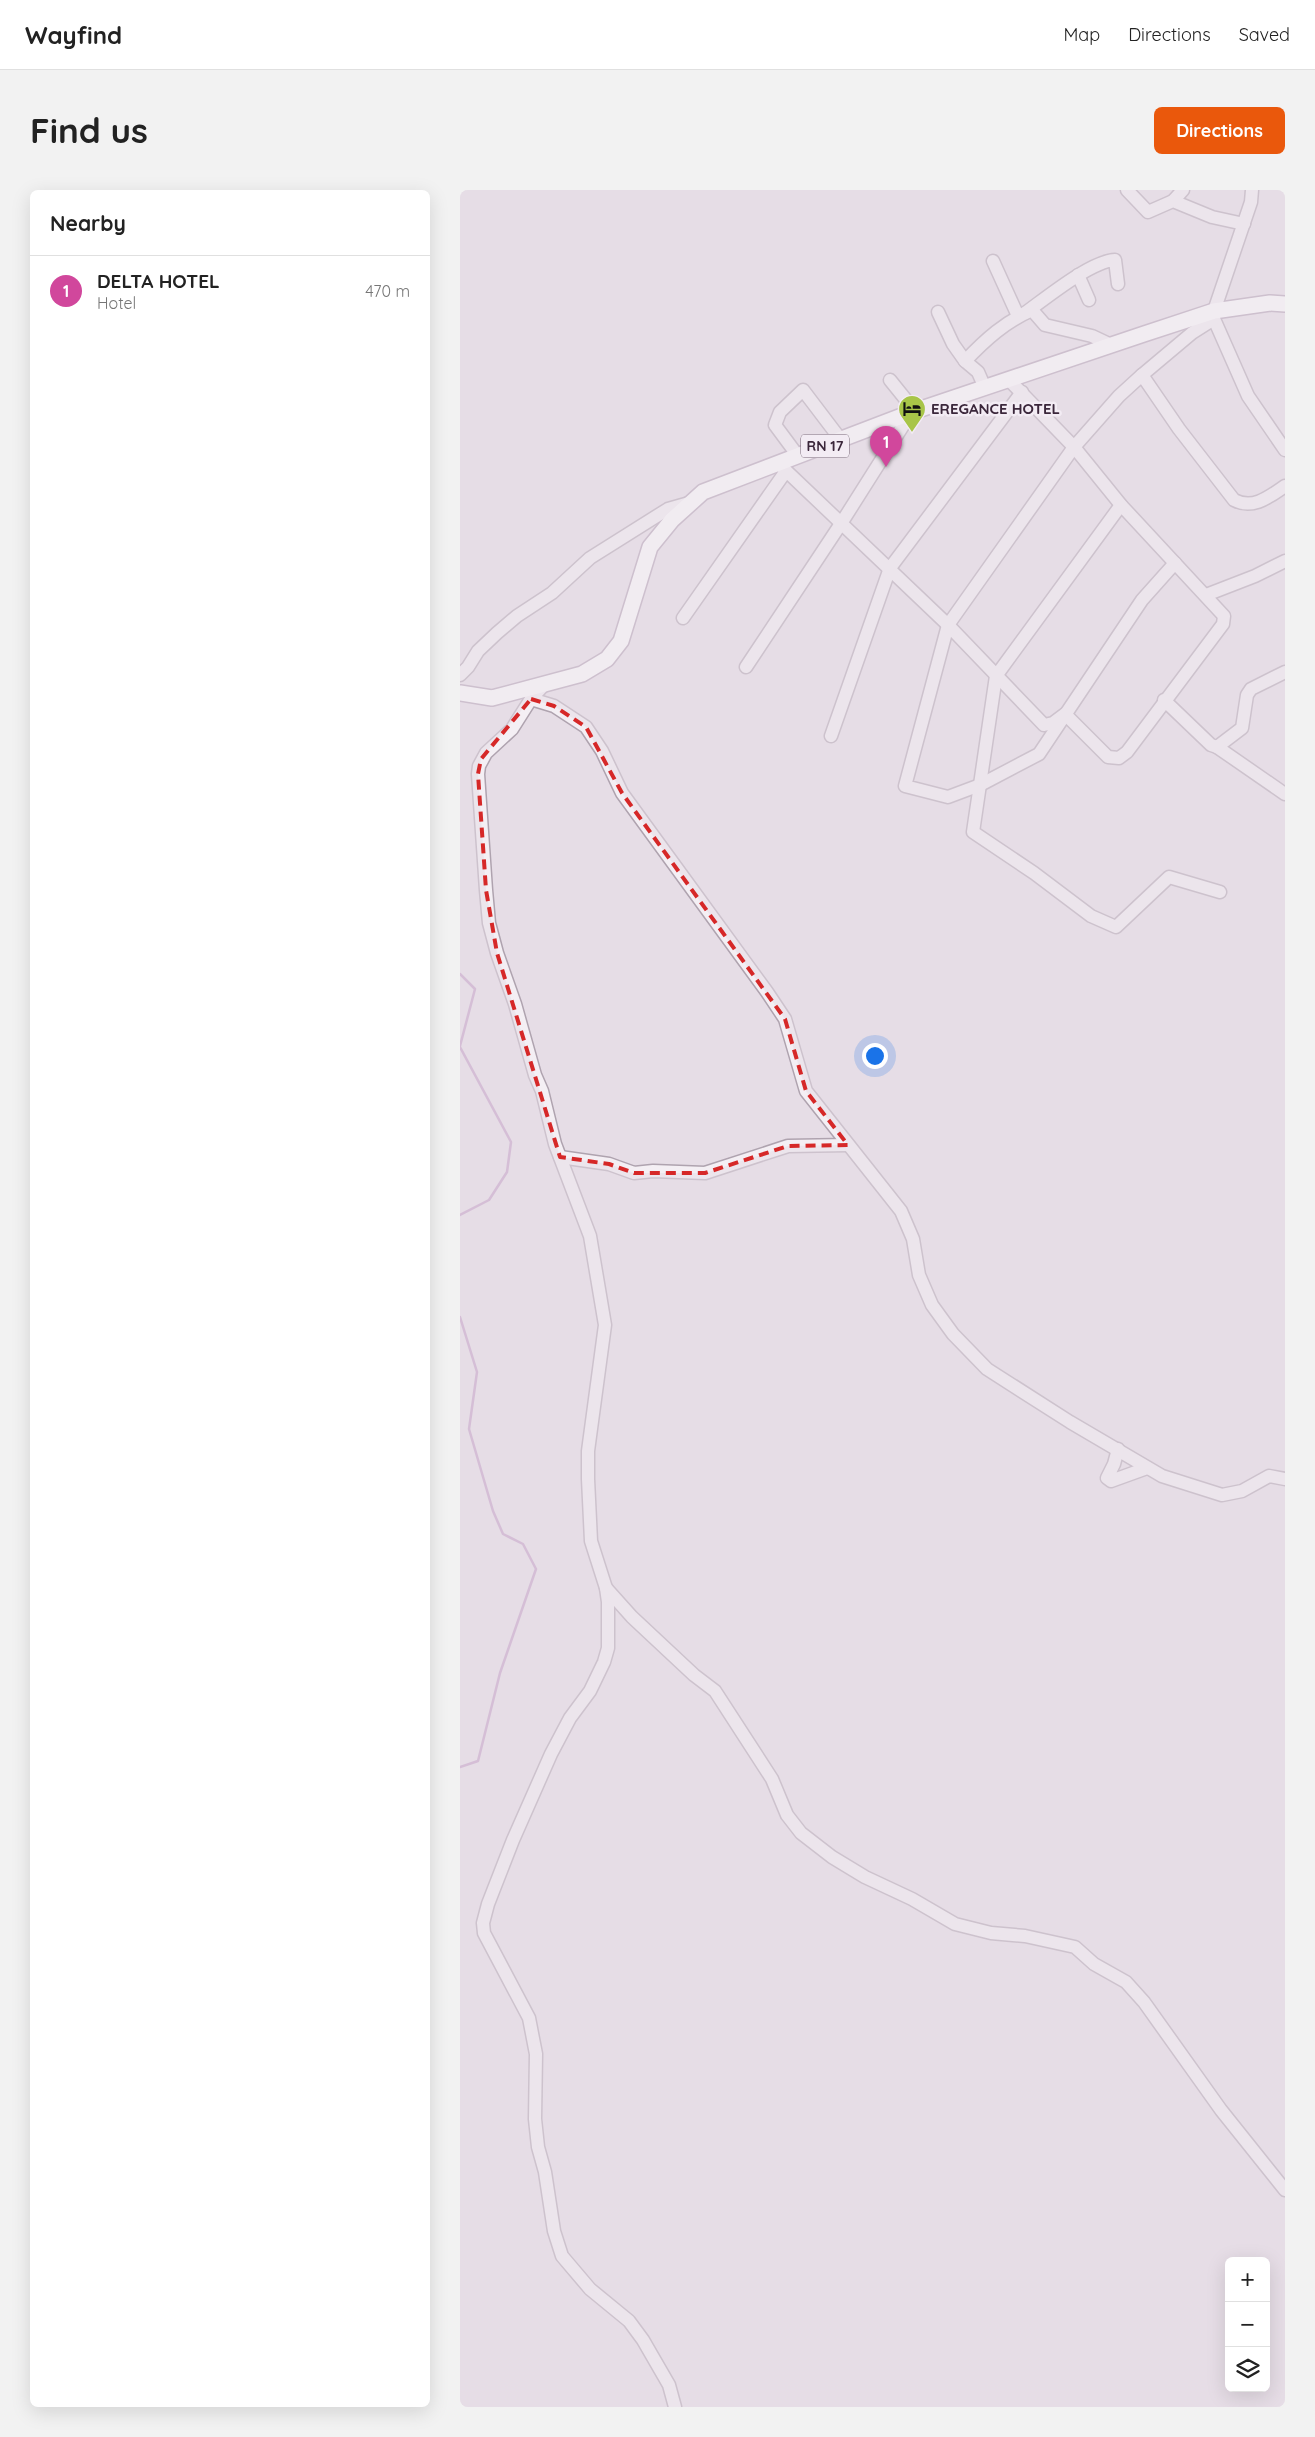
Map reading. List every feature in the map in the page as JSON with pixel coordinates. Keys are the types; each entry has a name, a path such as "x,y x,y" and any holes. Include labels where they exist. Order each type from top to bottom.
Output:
{"main road":[{"name":"RN 17","path":"460,693 492,698 582,674 608,659 624,634 650,547 689,503 703,492 782,467 798,456 913,412 1010,381 1111,345 1214,315 1270,304 1285,304"}],"street":[{"path":"1127,190 1148,212 1173,201 1183,190"},
{"path":"1175,563 1142,600 1039,754 980,785 948,797 905,786 948,624 1074,447 1119,396 1214,315 1251,202 1252,190"},
{"path":"1173,201 1212,217 1244,224"},
{"path":"965,361 989,335 1078,275 1108,260 1115,260 1118,284"},
{"path":"994,261 1020,315"},
{"path":"1078,275 1089,300"},
{"path":"1020,315 1032,310 1045,325 1092,336 1111,345"},
{"path":"938,312 953,344 965,361 978,372 986,388"},
{"path":"1214,315 1248,396 1285,450"},
{"path":"1142,376 1178,429 1234,500 1242,504 1262,502 1285,486"},
{"path":"746,666 913,412 890,380"},
{"path":"1010,381 1074,447 1121,505 1224,616 1223,624 1126,752 1119,758 1108,757 1065,714"},
{"path":"798,456 775,425 780,412 804,390 841,440"},
{"path":"831,736 890,568 1022,392"},
{"path":"683,618 782,467 948,624 1044,725 1053,723 1065,714"},
{"path":"460,675 468,668 478,651 497,633 517,616 552,593 590,558 668,509 689,503"},
{"path":"1121,505 996,676 973,832 1034,872 1090,916 1116,927 1169,877 1220,892"},
{"path":"1206,595 1255,576 1285,561"},
{"path":"1217,747 1242,728 1247,695 1251,689 1285,672"},
{"path":"545,684 531,700 512,729 482,759 478,774 479,809 489,923 535,1075 542,1091 549,1124 590,1236 605,1325 588,1451 588,1479 591,1541 606,1588 609,1634 604,1662 590,1691 570,1718 547,1762 513,1840 488,1904 483,1923 484,1933 529,2018 536,2054 535,2119 538,2147 545,2172 554,2231 562,2256 590,2289 629,2321 664,2374 675,2407"},
{"path":"531,700 554,706 578,719 586,727 602,751 622,792 785,1019 806,1090 901,1211 913,1238 918,1275 932,1305 953,1334 986,1369 1147,1468 1181,1483 1222,1495 1236,1493 1269,1476 1285,1479"},
{"path":"1164,700 1211,745 1217,747 1285,794"},
{"path":"560,1157 609,1164 634,1173 653,1171 705,1173 788,1146 848,1145"},
{"path":"1118,1449 1107,1478 1111,1481 1147,1468"},
{"path":"606,1588 632,1617 719,1696 772,1779 787,1815 801,1833 832,1857 955,1924 1075,1947 1094,1964 1126,1982 1144,2002 1220,2110 1285,2190"},
{"path":"675,1676 682,1664"}],"highlighted area":[{"path":"531,699 554,706 586,727 622,793 785,1019 806,1091 848,1145 788,1146 705,1173 634,1173 609,1164 560,1157 497,953 486,890 478,774 481,759"}],"waterway":[{"path":"460,974 475,989 460,1046"},
{"path":"460,1047 511,1142 507,1172 489,1200 460,1215"},
{"path":"460,1317 477,1372 469,1429 493,1511 503,1534 523,1544 536,1569 500,1673 478,1761 460,1767"}],"place":[{"name":"EREGANCE HOTEL","path":"912,433"},
{"name":"DELTA HOTEL","path":"886,467"}]}
